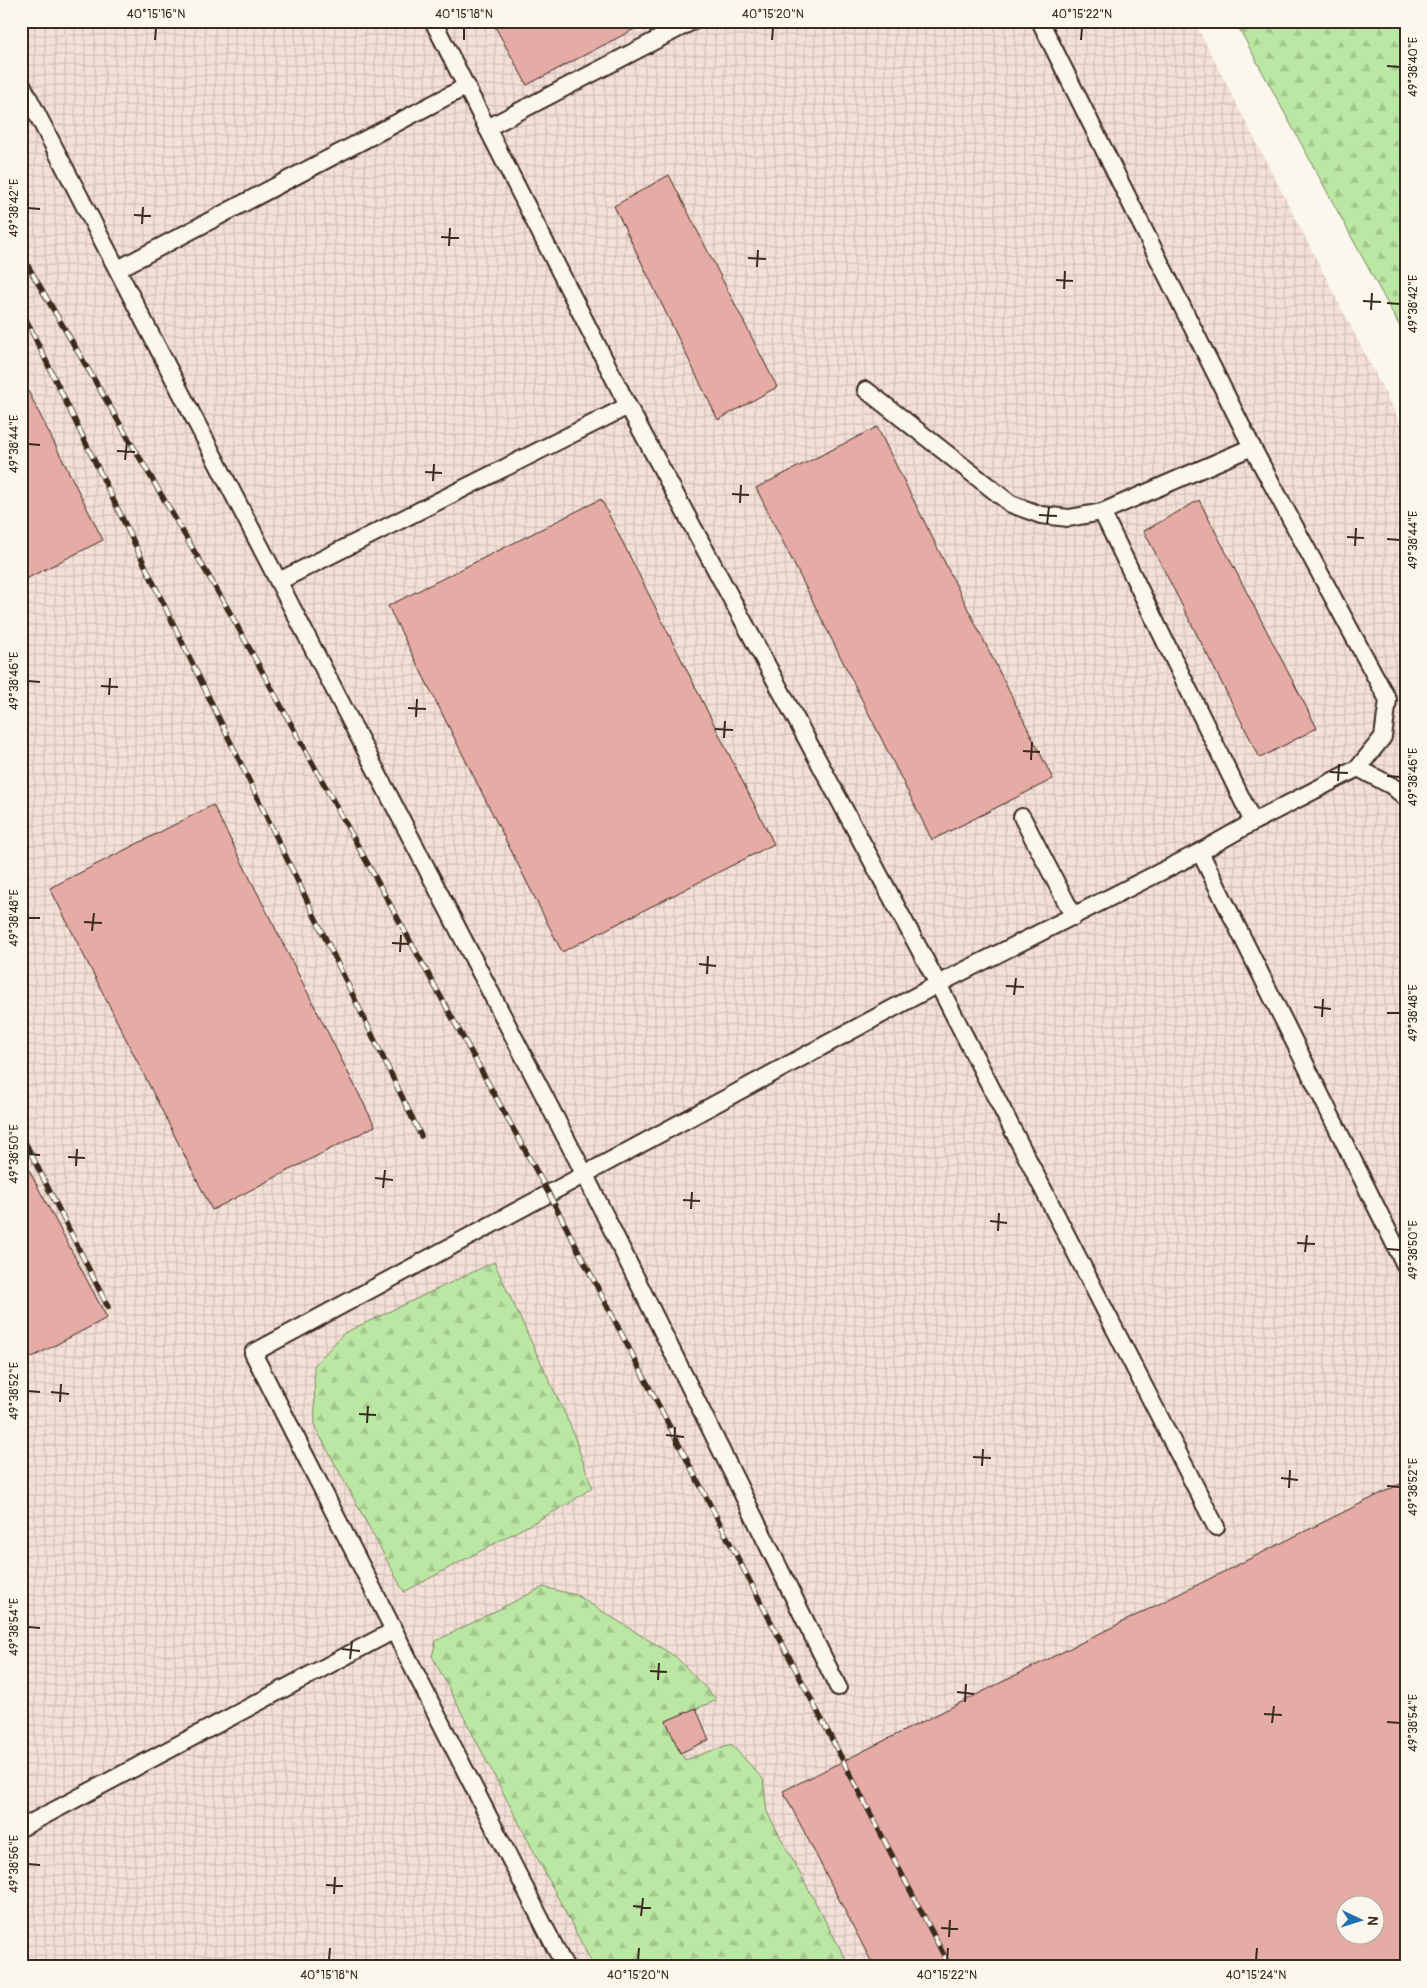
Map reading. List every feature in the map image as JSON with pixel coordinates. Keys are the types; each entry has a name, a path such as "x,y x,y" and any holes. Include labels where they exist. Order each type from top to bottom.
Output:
{"lane":[{"path":"433,21 628,406 938,984 1216,1527"},
{"path":"488,128 693,21"},
{"path":"565,1967 253,1353 938,984 1074,917 1358,768 1383,737 1388,700 1252,447 1040,21"},
{"path":"21,83 586,1175 838,1687"},
{"path":"118,269 466,86"},
{"path":"866,390 1011,504 1041,515 1069,518 1102,512 1252,447"},
{"path":"279,581 628,406"},
{"path":"1102,512 1253,822"},
{"path":"1358,768 1392,786 1406,798"},
{"path":"1022,817 1074,917"},
{"path":"1200,852 1406,1267"},
{"path":"21,1828 393,1631"}],"shaded area":[{"path":"21,21 1194,21 1406,434 1406,1967 21,1967"}],"green space":[{"path":"1235,21 1406,21 1406,338"},
{"path":"494,1262 571,1427 592,1487 570,1503 404,1592 315,1427 314,1366 344,1333"},
{"path":"543,1587 576,1595 676,1657 717,1700 666,1721 680,1752 685,1760 731,1744 763,1779 767,1812 850,1967 594,1967 432,1656 436,1641"}],"building":[{"path":"492,21 650,21 527,85"},
{"path":"669,175 777,387 718,420 614,206"},
{"path":"21,377 103,540 22,581 21,580"},
{"path":"877,427 1053,779 932,840 756,488"},
{"path":"601,499 774,844 562,952 388,606"},
{"path":"1199,500 1317,728 1260,758 1144,531"},
{"path":"213,805 375,1126 212,1210 50,888"},
{"path":"21,1155 107,1318 21,1363"},
{"path":"1406,1481 1406,1967 874,1967 783,1791"},
{"path":"696,1708 709,1740 680,1753 666,1721"}],"railway":[{"path":"21,254 229,611 549,1194 950,1967"},
{"path":"21,309 421,1136"},
{"path":"21,1134 108,1307"}]}
